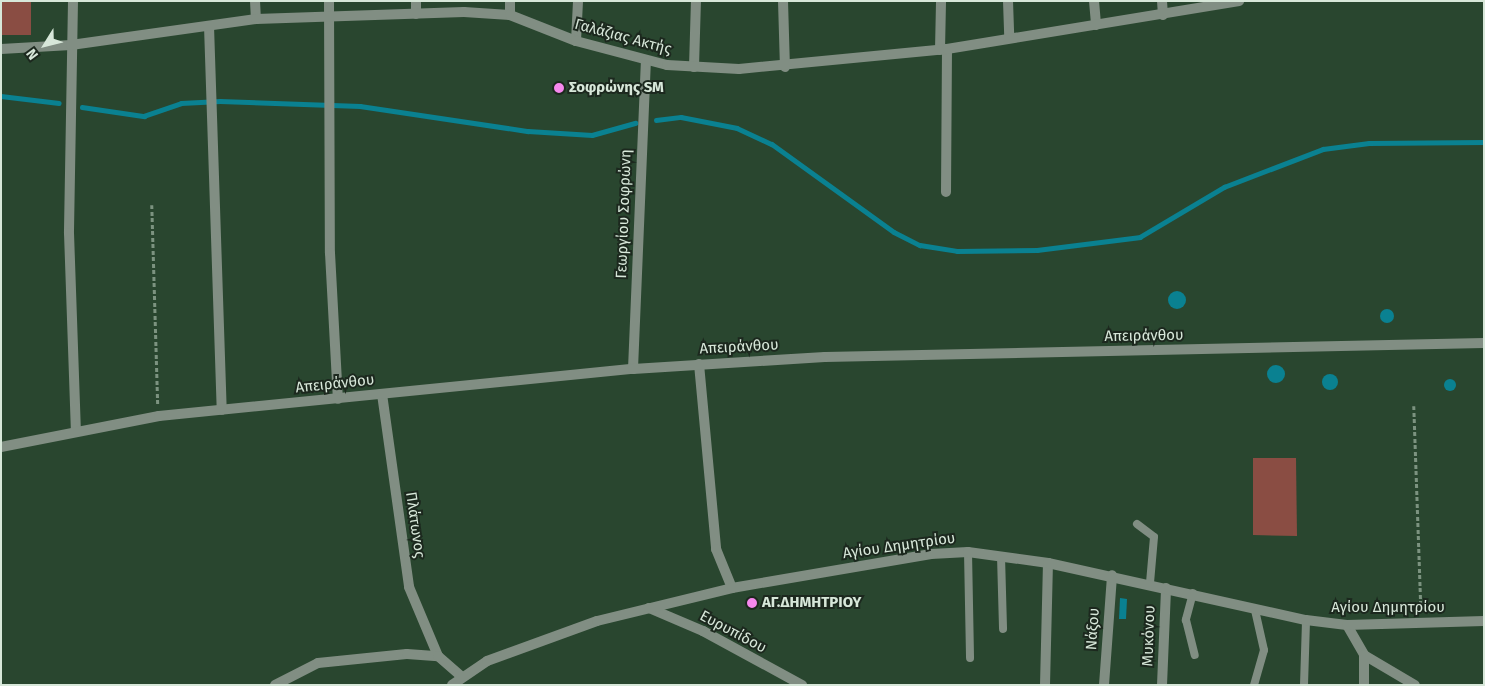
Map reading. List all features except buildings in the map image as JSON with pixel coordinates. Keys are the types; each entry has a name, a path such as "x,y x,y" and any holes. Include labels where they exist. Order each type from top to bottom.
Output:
{"street":[{"path":"73,1 69,233 76,432"},
{"path":"255,1 256,20"},
{"path":"329,1 330,253 338,399"},
{"path":"416,1 416,14"},
{"path":"510,1 510,15"},
{"path":"576,41 578,1"},
{"path":"694,67 696,1"},
{"path":"784,1 785,67"},
{"path":"941,1 944,49 946,192"},
{"path":"1008,1 1009,37"},
{"path":"1094,1 1096,24"},
{"path":"1162,1 1163,15"},
{"name":"Γαλάζιας Ακτής","path":"1,49 71,45 256,20 416,14 510,15 576,41 646,61 694,67 785,67 944,49 1009,37 1163,15 1211,4 1239,1"},
{"path":"209,26 222,410"},
{"name":"Γεωργίου Σοφρώνη","path":"633,368 646,61"},
{"name":"Απειράνθου","path":"1,447 158,416 633,368 699,364 1484,343"},
{"path":"699,364 716,549 732,588"},
{"name":"Πλάτωνος","path":"382,394 409,587 438,656"},
{"name":"Αγίου Δημητρίου","path":"452,685 461,676 518,648 649,608 732,588 931,554 968,552 1048,563 1150,583 1255,610 1306,620 1347,625 1422,625 1484,621"},
{"path":"1045,685 1048,563"},
{"name":"Νάξου","path":"1104,685 1112,575"},
{"name":"Μυκόνου","path":"1162,685 1166,588"},
{"name":"Ευρυπίδου","path":"649,608 703,631 802,685"},
{"path":"1347,625 1364,655 1364,685"},
{"path":"1364,655 1415,685"},
{"path":"274,685 318,663 438,656 461,676"}],"lane":[{"path":"1138,524 1154,537 1150,583"},
{"path":"968,552 970,658"},
{"path":"1001,556 1004,629"},
{"path":"1193,593 1186,620 1196,655"},
{"path":"1254,685 1264,650 1255,610"},
{"path":"1304,685 1306,620"}],"path":[{"path":"152,205 158,416"},
{"path":"1414,406 1422,625"}],"shaded area":[{"path":"1,1 31,1 31,35 1,35"},
{"path":"1253,458 1296,458 1297,536 1253,535"}],"water":[{"path":"1177,291 1183,294 1186,300 1183,306 1177,309 1171,306 1168,300 1171,294"},
{"path":"1384,309 1390,309 1394,316 1390,323 1384,323 1380,319 1380,313"},
{"path":"1276,365 1282,368 1285,374 1282,380 1276,383 1270,380 1267,374 1270,368"},
{"path":"1330,374 1336,376 1338,382 1336,388 1330,390 1324,388 1322,382 1324,376"},
{"path":"1452,379 1455,380 1455,390 1448,391 1445,390 1444,383 1445,380"},
{"path":"1120,598 1127,599 1126,619 1119,619"}],"waterway":[{"path":"1,96 59,103"},
{"path":"82,107 144,116 181,103 220,101 360,106 528,131 592,135 635,123"},
{"path":"656,120 681,117 737,128 772,144 894,232 920,245 957,251 1037,250 1140,237 1224,187 1323,149 1369,143 1484,142"}],"place":[{"name":"Σοφρώνης SM","path":"559,88"},
{"name":"ΑΓ.ΔΗΜΗΤΡΙΟΥ","path":"752,603"}]}
